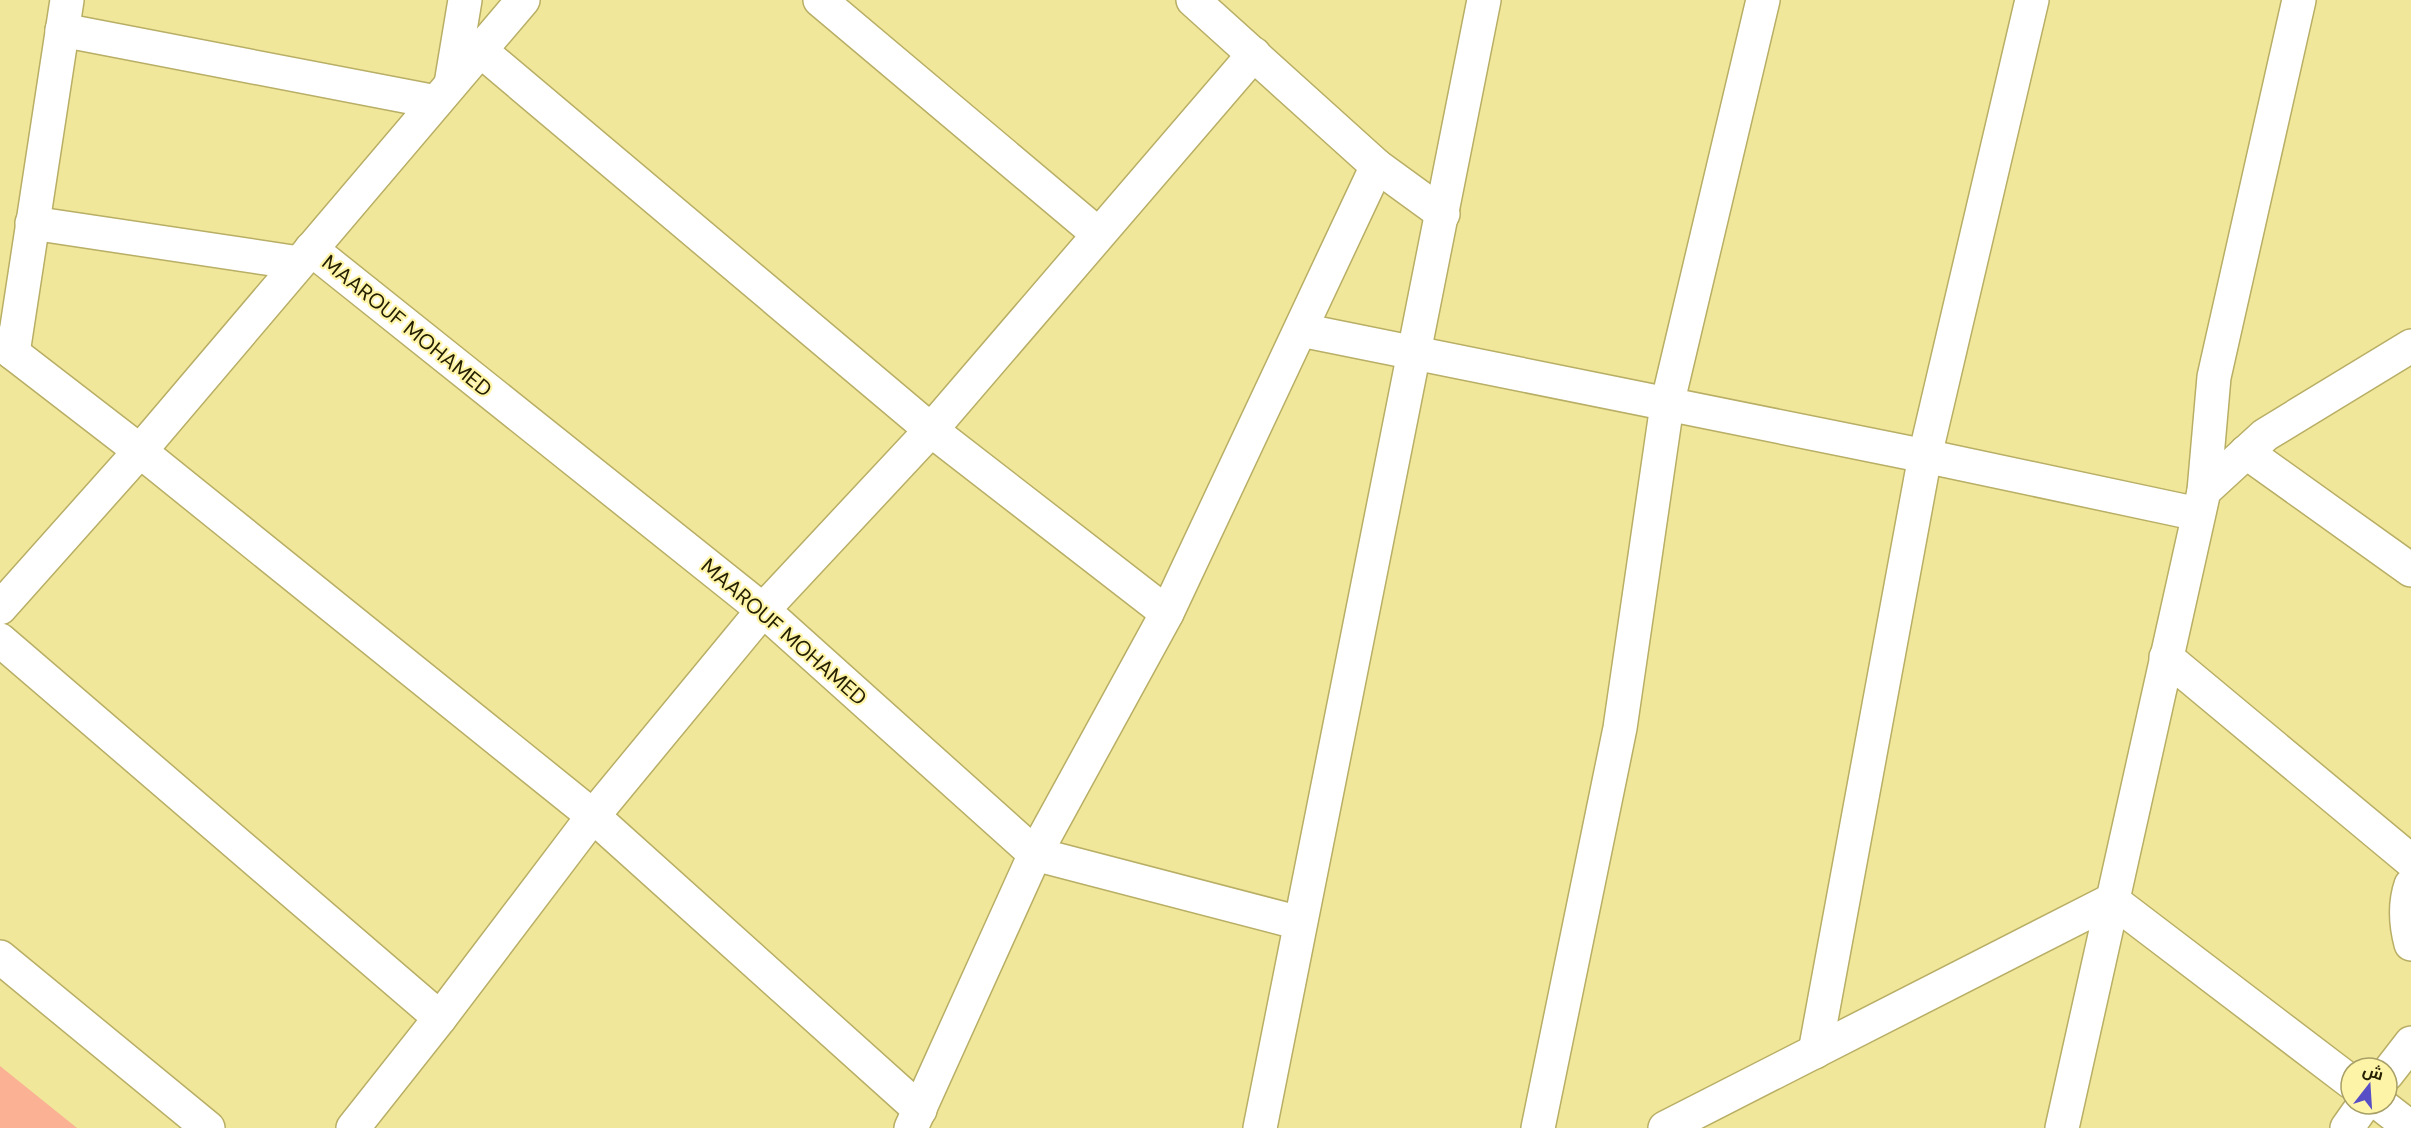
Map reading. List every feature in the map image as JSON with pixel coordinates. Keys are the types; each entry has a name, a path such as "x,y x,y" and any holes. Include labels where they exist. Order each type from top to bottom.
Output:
{"street":[{"path":"443,94 465,0"},
{"path":"0,608 140,451 523,0"},
{"path":"820,0 1098,234"},
{"path":"1193,0 1377,166 1443,214"},
{"path":"1260,1128 1484,0"},
{"path":"1538,1128 1620,728 1667,405 1763,0"},
{"path":"1815,1052 1925,456 2032,0"},
{"path":"2062,1128 2201,503 2214,377 2299,0"},
{"path":"443,94 64,15 32,223 6,348 140,451 593,816 916,1119 1035,854 1167,613 1377,166"},
{"path":"480,50 931,430 1167,613"},
{"path":"353,1128 440,1018 593,816 763,610 931,430 1254,54"},
{"path":"32,223 305,256"},
{"name":"MAAROUF MOHAMED","path":"305,256 763,610 1035,854 1300,922"},
{"path":"1301,330 1925,456 2201,503"},
{"path":"2201,503 2246,452 2265,435 2411,346"},
{"path":"2246,452 2411,570"},
{"path":"0,640 440,1018"},
{"path":"2166,657 2411,861"},
{"path":"2411,885 2408,894 2406,923 2411,944"},
{"path":"1665,1128 2112,900"},
{"path":"2112,900 2339,1073"},
{"path":"0,957 208,1128"},
{"path":"2399,1058 2411,1043"},
{"path":"2396,1116 2411,1128"}],"shaded area":[{"path":"0,1066 77,1128 0,1128"}]}
